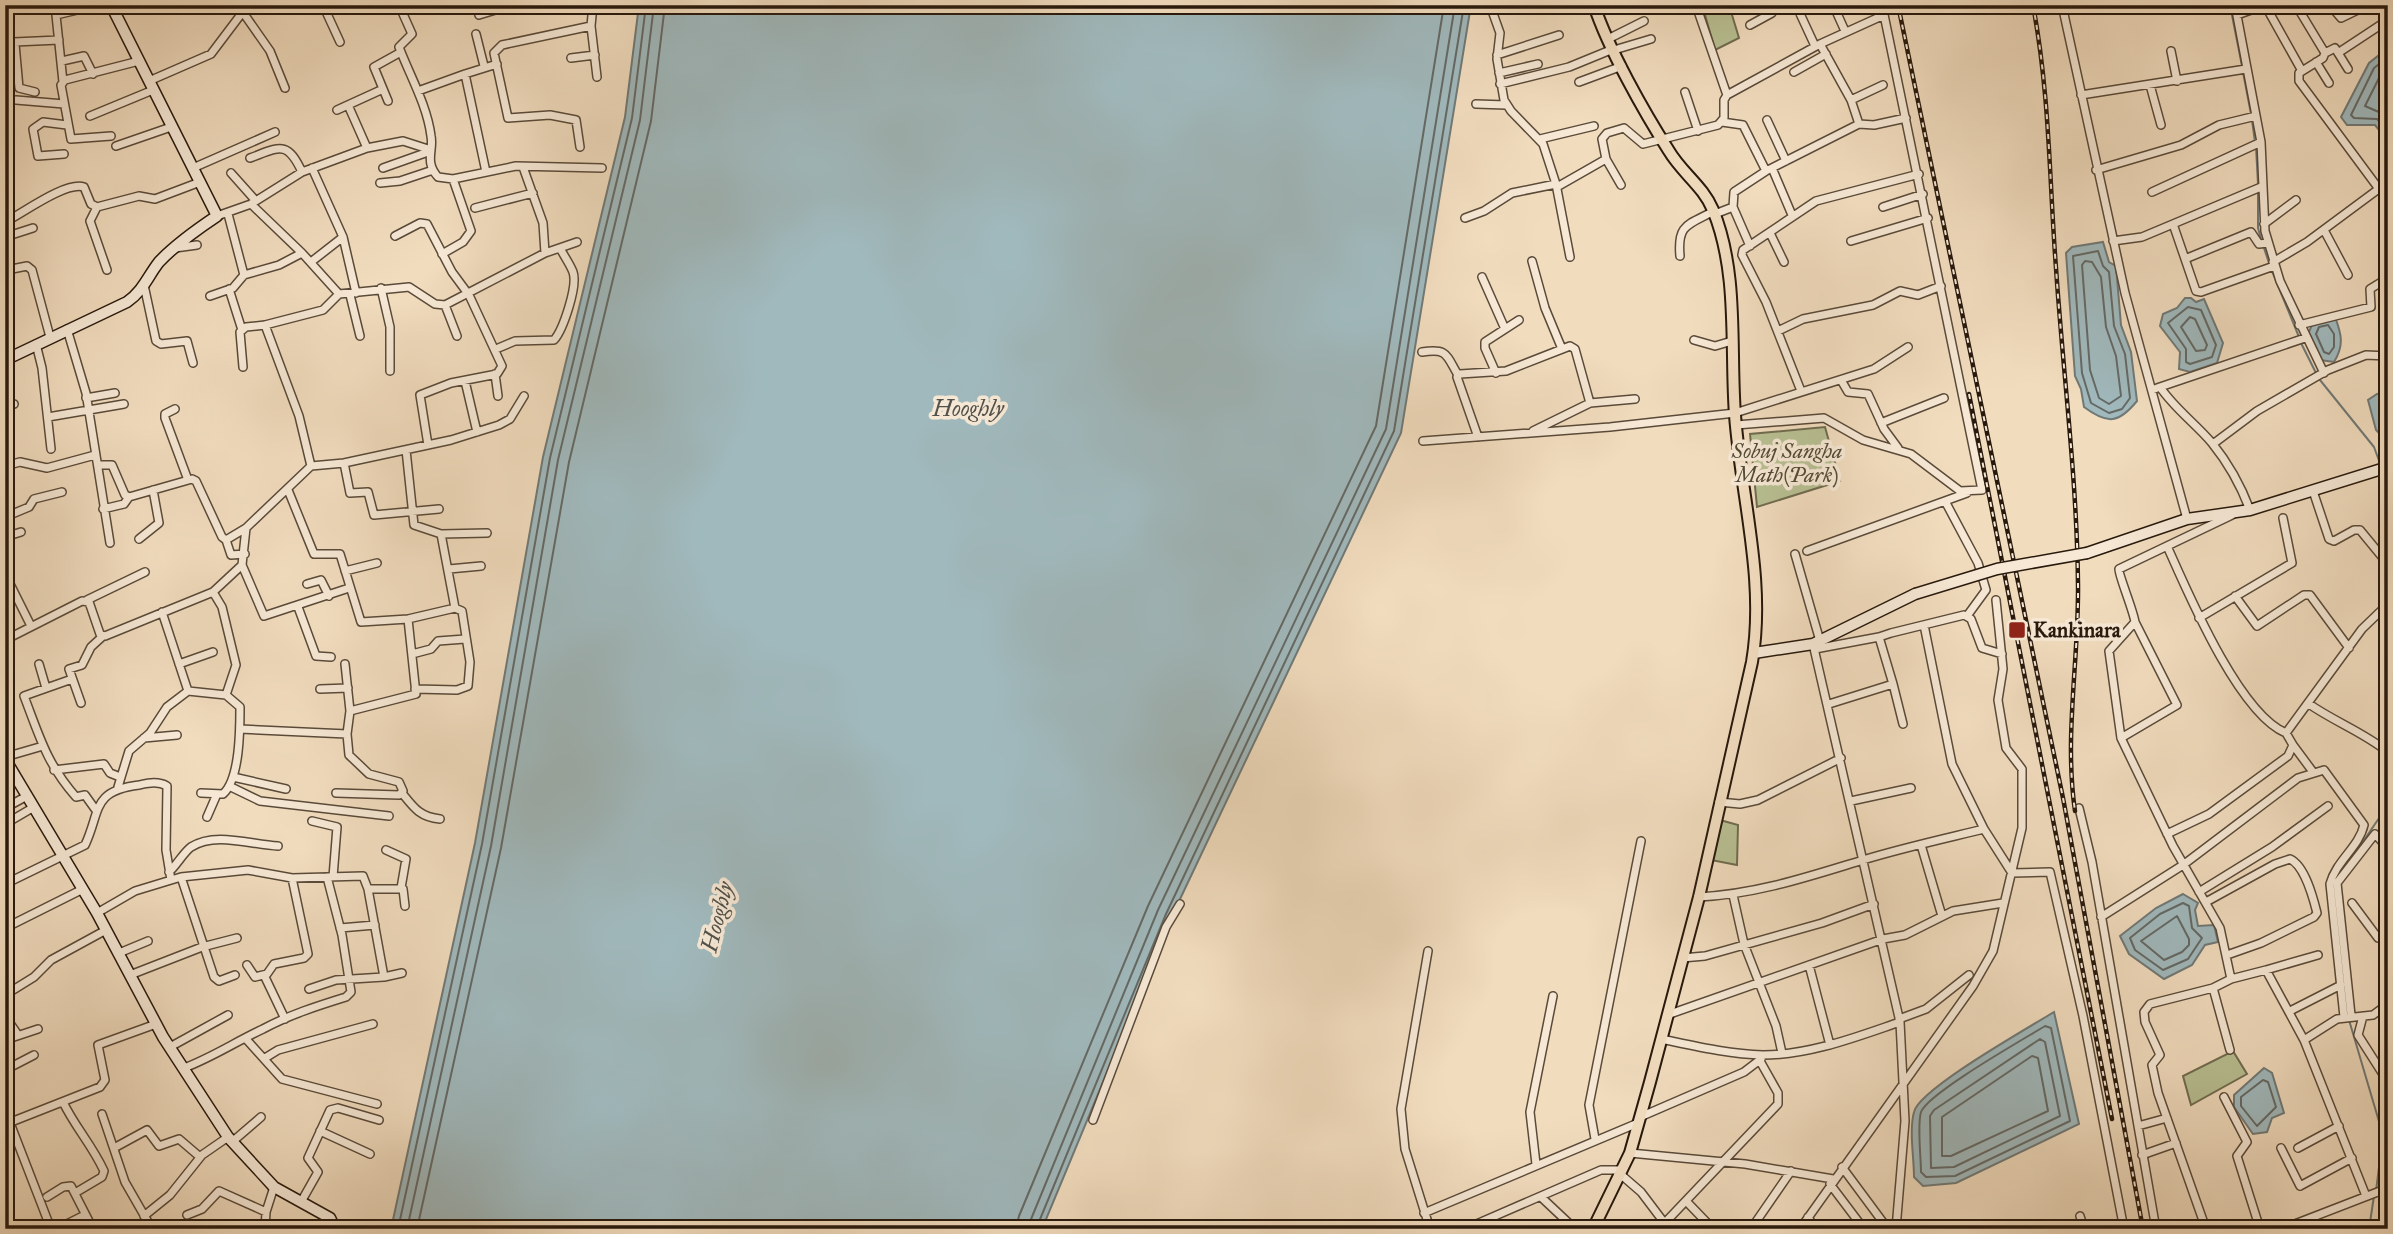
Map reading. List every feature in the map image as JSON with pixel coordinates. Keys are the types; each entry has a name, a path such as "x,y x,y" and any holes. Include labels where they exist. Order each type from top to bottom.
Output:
{"main road":[{"path":"1593,1229 1630,1153 1699,897 1754,653 1757,592 1735,419 1732,341 1724,254 1714,213 1704,192 1676,162 1662,139 1612,46 1594,5"}],"street":[{"path":"99,5 58,13 55,17 67,125 73,139 111,136"},
{"path":"323,5 341,42"},
{"path":"399,5 412,34 411,38 399,44 418,91 431,135 428,150 433,170 438,177 453,179 523,167 602,168"},
{"path":"479,15 512,5"},
{"path":"593,5 591,26 597,77"},
{"path":"1490,5 1500,33 1497,55 1500,84 1506,105 1540,139 1557,186 1570,257"},
{"path":"1750,25 1772,13 1773,5"},
{"path":"1810,5 1797,8 1852,100 1859,124"},
{"path":"1841,5 1836,11 1845,31"},
{"path":"1807,551 1967,493 1982,490 1919,174 1882,5"},
{"path":"2062,5 2113,241 2156,389 2187,519"},
{"path":"2235,5 2243,69 2257,143 2258,188 2265,244 2299,325 2301,339 2320,376"},
{"path":"2237,15 2265,5 2302,71"},
{"path":"2296,5 2325,53"},
{"path":"2330,5 2341,19 2368,5"},
{"path":"112,6 217,216"},
{"path":"89,116 211,54 245,8 270,51 285,88"},
{"path":"1697,8 1727,95"},
{"path":"1722,122 1727,95 1845,31 1884,15"},
{"path":"2338,52 2388,20"},
{"path":"1500,84 1569,67 1612,46 1644,21"},
{"path":"580,147 579,126 573,119 550,115 508,118 495,50 502,45 591,26"},
{"path":"475,34 484,66"},
{"path":"1497,55 1559,35"},
{"path":"1612,46 1651,39"},
{"path":"5,43 59,40"},
{"path":"15,42 19,88 36,92"},
{"path":"2348,69 2333,48 2297,75 2379,189"},
{"path":"2171,51 2177,81"},
{"path":"388,101 373,67 401,52"},
{"path":"1794,72 1826,54"},
{"path":"571,58 595,55"},
{"path":"62,61 84,56 93,74"},
{"path":"63,82 139,61"},
{"path":"2316,62 2329,83"},
{"path":"418,91 484,66 497,64"},
{"path":"1499,73 1538,64"},
{"path":"1579,82 1623,66"},
{"path":"2081,95 2243,69"},
{"path":"465,74 486,172"},
{"path":"1852,100 1883,85"},
{"path":"2150,85 2161,125"},
{"path":"337,110 383,89"},
{"path":"1685,92 1698,131"},
{"path":"16,100 64,104"},
{"path":"1476,104 1506,105"},
{"path":"348,105 368,148"},
{"path":"2096,170 2181,145 2219,125 2253,117"},
{"path":"1750,246 1733,207 1734,192 1769,169 1859,124 1874,125 1906,118"},
{"path":"1767,120 1786,161"},
{"path":"64,153 38,156 33,130 43,122 67,125"},
{"path":"1621,185 1606,159 1602,139 1607,133 1626,129 1641,144 1698,131 1722,122 1743,125 1793,215"},
{"path":"1540,139 1594,126"},
{"path":"116,146 171,127"},
{"path":"193,168 275,132"},
{"path":"5,360 127,302 144,285 160,262 217,216 228,214 253,202 312,167 368,148 403,141 428,150"},
{"path":"2152,192 2201,172 2257,143"},
{"path":"250,158 276,148 285,149 293,154 302,172"},
{"path":"383,168 428,150"},
{"path":"1465,218 1485,211 1512,192 1557,186 1606,159"},
{"path":"312,167 343,237 360,336"},
{"path":"523,167 543,223 545,253"},
{"path":"380,183 400,181 433,170"},
{"path":"231,173 253,202 339,294"},
{"path":"1724,254 1741,253 1793,215 1827,197 1919,174"},
{"path":"442,254 463,242 471,231 453,179"},
{"path":"5,222 66,188 79,185 84,187 91,204 97,207 139,195 155,199 200,182"},
{"path":"2173,224 2198,292 2272,266 2388,182"},
{"path":"2113,241 2142,237 2258,188"},
{"path":"475,208 533,193"},
{"path":"1883,206 1923,194"},
{"path":"2264,224 2296,200"},
{"path":"97,207 90,221 107,270"},
{"path":"1680,256 1679,234 1683,229 1714,213 1733,207"},
{"path":"210,296 237,285 243,275 235,230 228,214"},
{"path":"1852,241 1928,218"},
{"path":"396,236 424,222 469,295 496,349 502,369 495,374 464,381 419,397 428,446"},
{"path":"5,237 33,228"},
{"path":"2324,230 2348,275"},
{"path":"2185,259 2251,232 2265,244"},
{"path":"1770,233 1784,262"},
{"path":"311,262 343,237"},
{"path":"243,367 238,336 242,330 323,310 339,294 381,288 409,287 435,304 445,305 469,295 545,253 577,242"},
{"path":"175,248 197,245"},
{"path":"496,349 515,341 554,340 559,334 572,295 574,277 560,248"},
{"path":"5,251 10,268 15,270"},
{"path":"243,275 279,265 302,253"},
{"path":"1741,253 1778,331 1801,391"},
{"path":"1532,261 1545,308 1562,349"},
{"path":"5,274 27,266 32,270 50,337"},
{"path":"1482,277 1505,329"},
{"path":"2299,325 2371,307 2371,288 2388,278"},
{"path":"144,285 156,341 161,344 187,341 193,363"},
{"path":"1778,331 1803,318 1873,305 1900,291 1918,295 1941,286"},
{"path":"381,288 390,327 390,371"},
{"path":"229,289 242,330"},
{"path":"445,305 457,336"},
{"path":"1496,373 1484,345 1519,320"},
{"path":"265,325 299,416 312,466"},
{"path":"67,329 86,398 110,544"},
{"path":"2156,389 2301,339"},
{"path":"1694,340 1715,346 1732,341"},
{"path":"36,344 51,449"},
{"path":"1735,419 1801,391 1879,366 1908,348"},
{"path":"1422,352 1439,349 1445,352 1458,375 1478,437"},
{"path":"1458,375 1496,373 1562,349 1575,349 1590,403"},
{"path":"2213,444 2257,411 2320,376 2359,357 2388,356"},
{"path":"495,374 498,396"},
{"path":"1841,380 1848,392 1866,393 1881,423 1899,448"},
{"path":"464,381 477,432"},
{"path":"2156,389 2213,444 2238,480 2250,510"},
{"path":"86,398 116,393"},
{"path":"226,540 246,528 312,466 344,463 428,446 505,423 524,396"},
{"path":"1881,423 1944,398"},
{"path":"1529,433 1590,403 1635,399"},
{"path":"48,417 124,404"},
{"path":"175,409 165,414 165,418 188,480"},
{"path":"1423,441 1735,419 1824,418 1863,440 1899,448 1920,460 1953,488 1967,493"},
{"path":"406,450 412,522 417,527 441,534 487,533"},
{"path":"5,466 20,462 47,468 95,455"},
{"path":"344,463 351,493 368,492 374,515 411,509 439,509"},
{"path":"98,465 112,465 125,495 129,498"},
{"path":"2122,738 2177,705 2135,622 2128,594 2117,572 2236,514 2384,468"},
{"path":"103,509 124,504 129,498 153,490 188,480 196,481 231,555 245,554"},
{"path":"139,539 159,523 153,490"},
{"path":"288,490 314,554 338,552 361,622 408,619 455,608 462,611 470,678 465,688 415,688"},
{"path":"2313,491 2329,539 2334,541 2360,530 2388,564"},
{"path":"5,517 29,507 34,499 62,492"},
{"path":"1754,653 1880,637 1967,616 1986,590 1978,563 1945,501"},
{"path":"1816,645 1915,594 1997,569 2087,552 2187,519 2236,514"},
{"path":"2199,618 2292,563 2283,518"},
{"path":"81,703 70,667 82,665 91,647 103,636 213,592 242,565 246,528"},
{"path":"5,537 21,532"},
{"path":"441,534 455,608"},
{"path":"2167,547 2199,618 2246,696 2269,724 2286,733 2313,772"},
{"path":"1795,554 1899,1020 1905,1121 1896,1229"},
{"path":"345,571 377,564"},
{"path":"242,565 264,616 349,588"},
{"path":"449,569 481,566"},
{"path":"5,640 145,572"},
{"path":"5,574 31,626"},
{"path":"307,584 321,580 329,596"},
{"path":"213,592 222,607 236,665 226,695"},
{"path":"2235,596 2257,625 2304,595 2310,595 2349,648"},
{"path":"86,600 103,636"},
{"path":"1800,1229 1904,1079 1951,1019 1990,958 2022,828 2023,775 2020,764 2008,753 1998,700 2003,674 1996,600"},
{"path":"2286,733 2362,629 2388,604"},
{"path":"298,607 316,656 331,657"},
{"path":"162,612 188,691"},
{"path":"1967,616 1982,648 2002,654"},
{"path":"350,711 414,695 408,619"},
{"path":"2135,622 2109,651 2122,738 2167,834 2220,928 2231,979"},
{"path":"1924,625 1952,764 1984,829 2012,873"},
{"path":"1880,637 1903,724"},
{"path":"412,654 431,649 438,641 465,639"},
{"path":"179,664 213,652"},
{"path":"345,663 350,711 347,734 353,762 369,774 397,781 402,793 416,811 426,818 440,819"},
{"path":"38,664 46,688"},
{"path":"72,679 24,696 54,770 67,790 76,797 85,795 95,809"},
{"path":"1829,704 1893,684"},
{"path":"320,689 348,688"},
{"path":"5,884 87,843 95,809 118,787 130,751 144,738 167,707 188,691 226,695 240,707 240,729 233,777 229,786 223,794 201,793"},
{"path":"2309,704 2337,723 2371,738 2388,752"},
{"path":"240,729 347,734"},
{"path":"144,738 177,735"},
{"path":"43,746 5,758 97,913 156,1024 230,1139 274,1187 330,1218 335,1229"},
{"path":"2167,834 2217,808 2288,756 2293,746"},
{"path":"1719,802 1740,804 1758,800 1841,758"},
{"path":"54,770 104,764 110,773 120,777"},
{"path":"2101,917 2183,865 2298,778 2322,769 2364,825 2384,844 2388,839"},
{"path":"233,777 286,789"},
{"path":"118,787 159,782 167,786 170,876"},
{"path":"229,786 260,801 389,816"},
{"path":"1851,801 1911,788"},
{"path":"336,793 402,793"},
{"path":"207,817 217,794"},
{"path":"5,808 27,796"},
{"path":"2199,892 2272,848 2328,806"},
{"path":"5,824 34,807"},
{"path":"2079,808 2156,1229"},
{"path":"184,1068 222,1053 285,1020 345,998 351,992 330,877 337,827 312,821"},
{"path":"2347,1016 2330,884 2336,869 2362,833 2364,825"},
{"path":"1699,897 1733,895 1790,884 1864,860 1984,829"},
{"path":"2347,1016 2337,883 2375,834"},
{"path":"170,876 188,849 198,844 239,840 253,845 278,846"},
{"path":"1595,1139 1589,1105 1641,841"},
{"path":"1921,845 1942,916"},
{"path":"386,849 406,859 401,888 405,906"},
{"path":"2206,902 2275,864 2290,859 2299,867 2310,892 2317,913 2314,917 2261,943 2227,955"},
{"path":"97,913 135,891 170,876 248,870 292,878 363,876 368,888 384,976"},
{"path":"2012,873 2050,872 2083,1016 2124,1229"},
{"path":"181,877 202,947 215,979 219,981 235,975"},
{"path":"247,965 254,976 264,975 271,971 273,965 304,958 309,954 292,878"},
{"path":"368,888 401,888"},
{"path":"5,928 83,889"},
{"path":"1733,895 1744,944 1782,1054"},
{"path":"2352,903 2375,936 2380,939 2388,936"},
{"path":"1093,1120 1166,927 1180,904"},
{"path":"1682,958 1705,956 1822,923 1874,904"},
{"path":"1667,1015 1883,939 1905,935 1942,916 2003,904"},
{"path":"340,928 375,925"},
{"path":"5,995 34,977 51,960 106,930"},
{"path":"130,975 202,947 237,938"},
{"path":"119,953 148,942"},
{"path":"1428,951 1401,1109 1405,1149 1430,1229"},
{"path":"2206,1229 2167,1118 2152,1066 2160,1055 2145,1022 2144,1012 2150,1004 2213,988 2231,979 2318,955"},
{"path":"1809,965 1830,1045"},
{"path":"2266,970 2304,1040 2352,1158 2377,1192 2282,1229"},
{"path":"309,989 350,979 402,973"},
{"path":"264,975 285,1020"},
{"path":"1661,1039 1762,1058 1830,1045 1926,1009 1969,975"},
{"path":"2290,1011 2341,985"},
{"path":"2213,988 2230,1050"},
{"path":"1536,1164 1530,1112 1553,996"},
{"path":"2304,1040 2347,1016 2374,1015 2388,1004"},
{"path":"170,1047 228,1015"},
{"path":"5,1016 16,1032 14,1037"},
{"path":"2363,1016 2358,1035 2388,1082"},
{"path":"11,1122 104,1083 97,1049 101,1042 156,1024"},
{"path":"265,1058 278,1050 373,1024"},
{"path":"5,1041 38,1028"},
{"path":"246,1039 282,1079 377,1104"},
{"path":"5,1070 34,1055"},
{"path":"1424,1213 1744,1072 1762,1058"},
{"path":"1465,1229 1480,1226 1601,1170 1620,1172 1641,1192 1664,1227 1779,1100 1762,1058"},
{"path":"2224,1097 2247,1142 2237,1156 2260,1229"},
{"path":"63,1102 76,1129 93,1147 104,1171 102,1177 75,1193"},
{"path":"301,1202 317,1172 308,1158 334,1108 379,1120"},
{"path":"5,1110 51,1229"},
{"path":"102,1114 125,1182 152,1229"},
{"path":"144,1216 170,1195 200,1157 261,1117"},
{"path":"2138,1126 2167,1118"},
{"path":"2298,1148 2339,1126"},
{"path":"114,1148 147,1130 159,1146 180,1139 200,1157"},
{"path":"320,1132 370,1154"},
{"path":"2142,1155 2176,1143"},
{"path":"2281,1147 2300,1186 2352,1158"},
{"path":"1630,1153 1791,1171 1832,1182 1864,1229"},
{"path":"1842,1167 1888,1229"},
{"path":"1751,1229 1791,1171"},
{"path":"47,1197 66,1186 75,1193 93,1229"},
{"path":"265,1229 266,1212 274,1187"},
{"path":"187,1215 202,1209 219,1191 266,1212"},
{"path":"1541,1197 1575,1229"},
{"path":"1687,1202 1713,1229"},
{"path":"57,1229 85,1214"},
{"path":"2080,1216 2084,1229"},
{"path":"1808,1217 1815,1229"}],"green space":[{"path":"1708,5 1729,5 1739,38 1715,50 1703,8"},
{"name":"Sobuj Sangha Math(Park)","path":"1825,427 1840,481 1757,507 1750,434"},
{"path":"1720,820 1738,825 1737,865 1711,860"},
{"path":"2233,1051 2247,1074 2191,1105 2183,1076"}],"water":[{"name":"Hooghly","path":"639,5 1471,5 1401,433 1172,916 1042,1229 391,1229 475,843 543,457 625,117"},
{"path":"2388,48 2388,141 2375,125 2347,125 2341,117 2369,63"},
{"path":"2103,242 2109,262 2116,266 2121,325 2131,352 2137,401 2124,414 2113,419 2100,417 2084,407 2081,389 2075,376 2066,253 2072,247"},
{"path":"2185,298 2196,302 2204,299 2223,343 2217,363 2190,372 2179,369 2180,352 2160,326 2163,314 2177,308"},
{"path":"2335,317 2340,335 2339,351 2334,362 2320,360 2308,334 2312,325"},
{"path":"2388,393 2388,438 2385,439 2376,430 2368,400 2377,394"},
{"path":"2183,894 2198,903 2195,910 2198,926 2214,925 2218,942 2205,945 2192,965 2164,979 2129,954 2120,936 2156,908"},
{"path":"2054,1012 2079,1124 1956,1183 1923,1186 1914,1177 1912,1136 1914,1112 1920,1102 1954,1074"},
{"path":"2264,1068 2272,1073 2284,1113 2272,1118 2267,1132 2253,1134 2234,1107 2234,1095"}],"waterway":[{"path":"2230,5 2242,66"},
{"path":"2243,72 2251,114"},
{"path":"2252,120 2255,142"},
{"path":"2256,147 2258,184"},
{"path":"2258,193 2258,228 2261,239"},
{"path":"2264,248 2270,266"},
{"path":"2272,271 2299,337"},
{"path":"2301,343 2317,375"},
{"path":"2320,380 2374,447 2381,466"},
{"path":"2384,474 2388,485"},
{"path":"2347,865 2388,805"},
{"path":"2349,1020 2383,1135 2376,1191"},
{"path":"2369,1229 2374,1196"}],"railway":[{"path":"1898,5 2063,798 2143,1229"},
{"path":"2033,5 2046,105 2075,505 2078,612 2071,726 2075,811"},
{"path":"1969,394 2112,1119"}],"place":[{"name":"Kankinara","path":"2017,630"}]}
